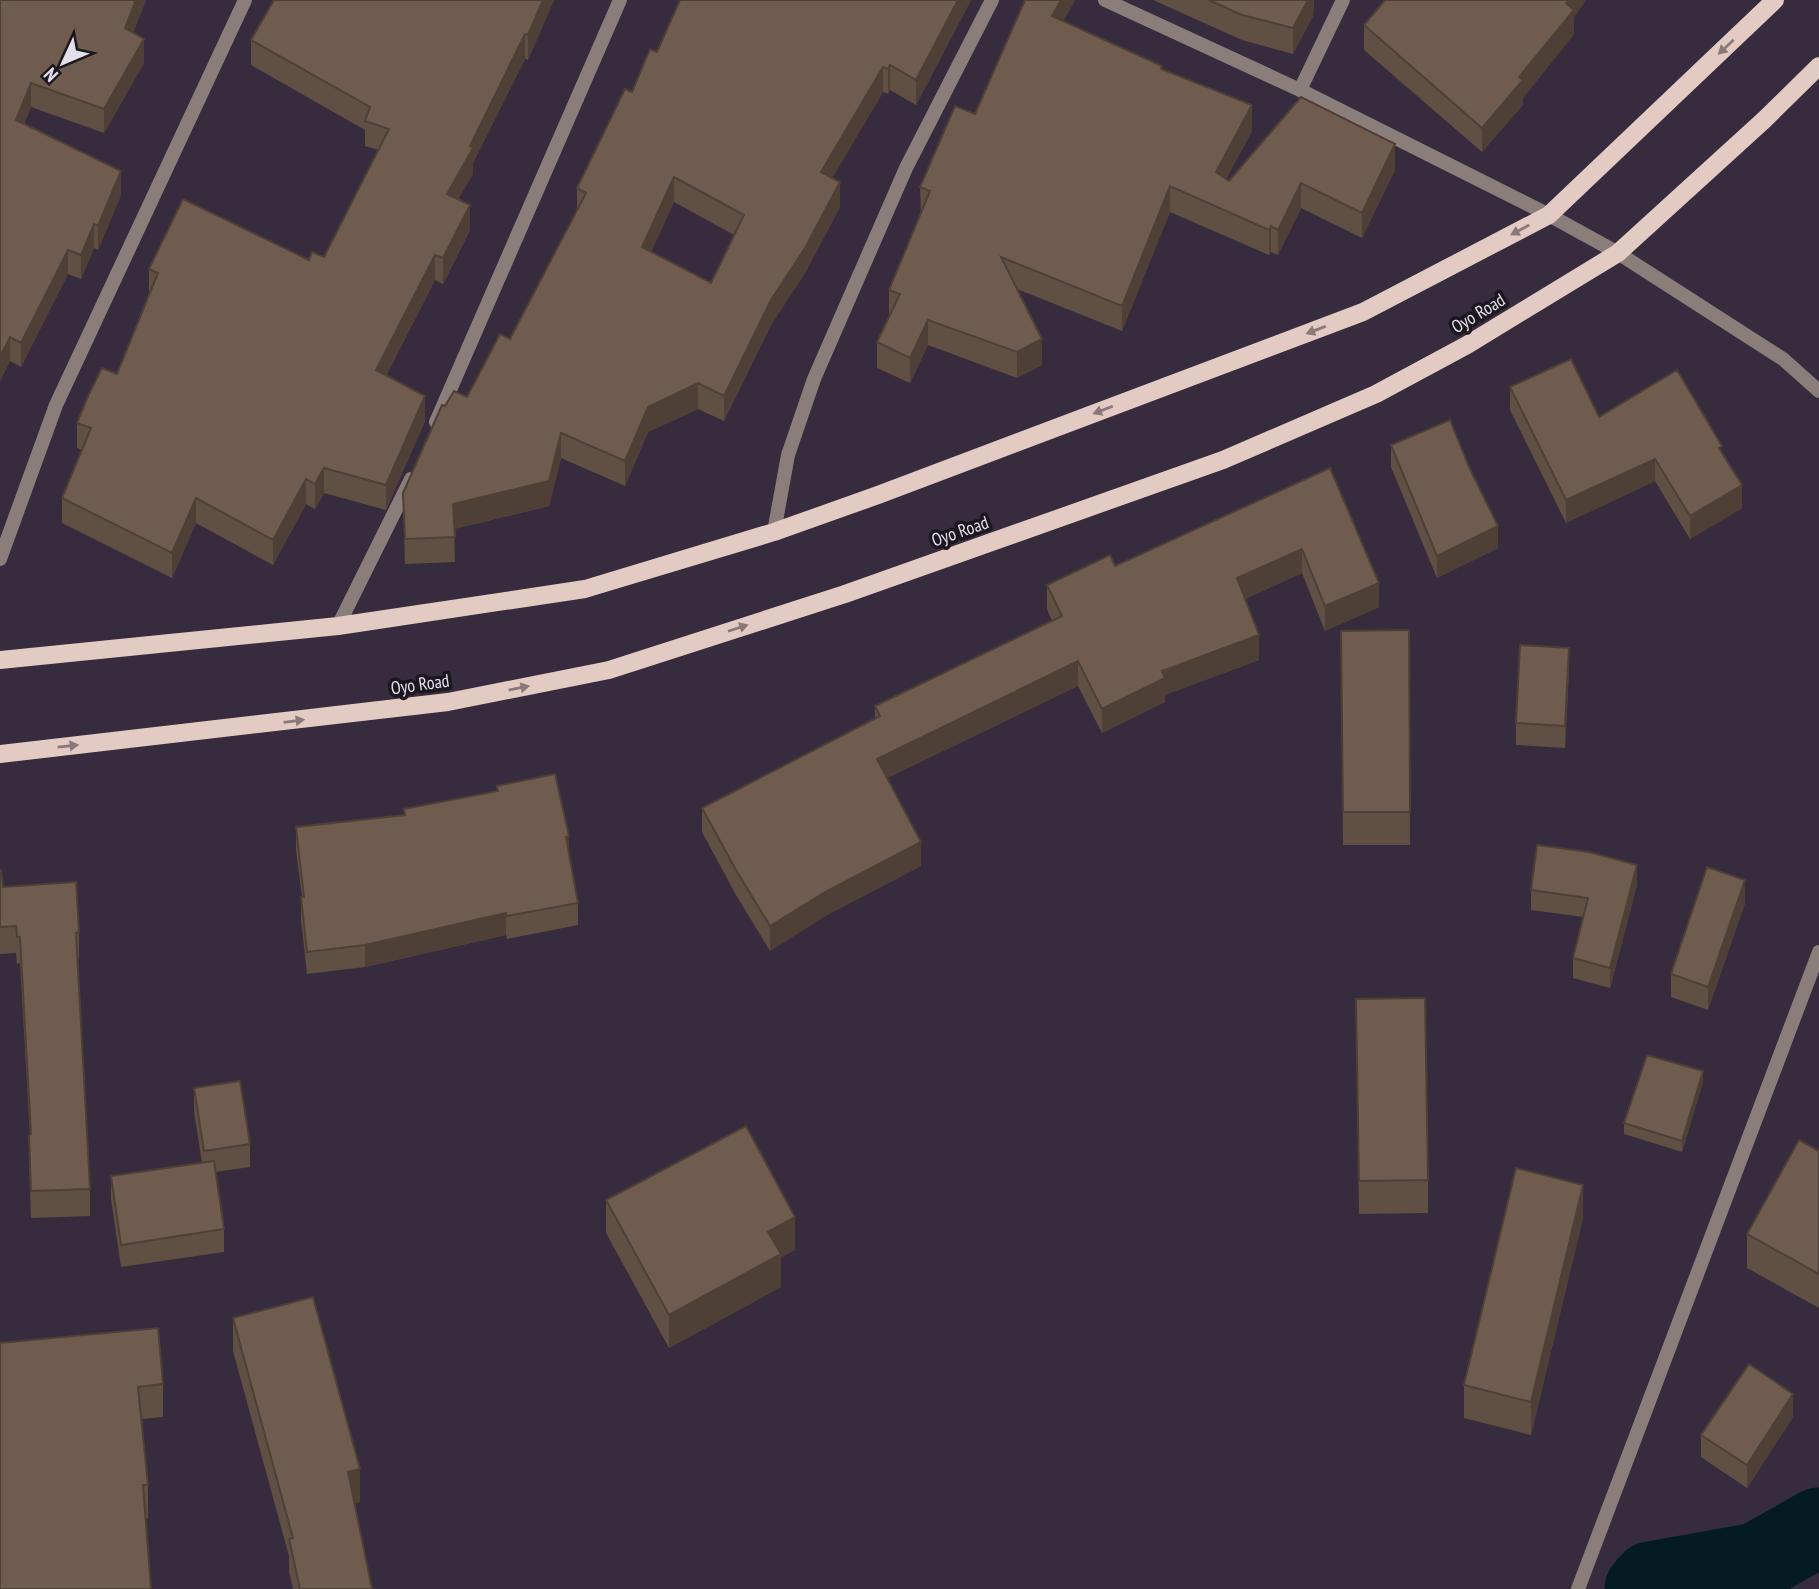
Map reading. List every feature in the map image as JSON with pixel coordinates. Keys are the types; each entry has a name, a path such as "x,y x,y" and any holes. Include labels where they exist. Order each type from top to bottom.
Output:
{"main road":[{"path":"0,660 338,626 585,589 774,532 1363,312 1549,215 1775,0"},
{"name":"Oyo Road","path":"0,754 448,702 609,670 845,594 1223,460 1376,394 1467,345 1618,253 1819,66"}],"street":[{"path":"0,559 56,405 245,0"},
{"path":"432,429 620,0"},
{"path":"774,532 788,455 814,379 906,168 992,0"},
{"path":"1105,0 1300,90 1549,215 1618,253 1783,359 1819,391"},
{"path":"1300,90 1343,0"},
{"path":"338,626 416,467"},
{"path":"1578,1589 1819,952"}],"building":[{"path":"0,0 136,0 125,28 144,39 104,109 31,83 16,120 121,171 98,226 94,224 81,255 68,250 21,343 10,337 0,357"},
{"path":"274,0 543,0 528,35 525,34 470,146 473,148 447,194 470,205 443,258 435,255 376,370 425,396 386,485 324,468 315,484 306,479 273,540 196,498 172,553 62,498 91,428 77,423 102,368 117,374 158,273 149,269 183,199 309,260 312,252 324,257 389,129 365,121 370,107 251,40"},
{"path":"680,0 958,0 916,80 890,65 888,69 883,67 821,172 840,182 805,248 771,300 724,396 698,383 648,407 625,461 561,433 549,481 453,504 455,537 405,539 403,493 442,405 445,406 454,391 467,397 500,334 510,339 586,193 577,188 625,89 632,92 650,49 657,52","holes":["674,177 744,215 711,283 642,247"]},
{"path":"1025,0 1061,0 1052,16 1162,66 1161,69 1252,105 1216,172 1229,181 1301,97 1395,144 1362,213 1301,183 1278,230 1271,226 1269,230 1170,186 1122,306 1001,257 1042,339 1017,352 928,320 910,358 877,342 900,294 889,290 930,191 920,187 955,106 975,114"},
{"path":"1209,0 1308,0 1293,28 1242,15"},
{"path":"1385,0 1569,0 1566,3 1574,10 1519,77 1523,80 1482,128 1364,25"},
{"path":"1571,359 1599,417 1677,370 1742,485 1690,516 1655,459 1566,500 1510,387"},
{"path":"1450,420 1498,526 1437,556 1391,445"},
{"path":"1330,468 1379,583 1325,606 1302,549 1237,578 1259,635 1162,671 1165,678 1102,709 1078,661 877,759 921,842 825,892 770,926 702,808 880,716 875,706 1062,616 1047,585 1110,555 1115,566"},
{"path":"1409,630 1410,812 1343,812 1341,631"},
{"path":"1520,645 1569,648 1565,726 1516,723"},
{"path":"555,774 569,836 566,837 578,903 507,916 506,913 365,945 307,952 296,827 405,815 404,809 498,791 497,786"},
{"path":"1537,845 1589,852 1637,865 1610,968 1573,958 1588,898 1531,890"},
{"path":"1707,867 1745,880 1708,987 1671,974"},
{"path":"0,870 3,887 76,882 79,932 76,933 90,1189 31,1191 31,1134 20,937 17,937 16,926 0,927"},
{"path":"1425,998 1428,1180 1359,1181 1356,999"},
{"path":"1647,1055 1703,1071 1682,1141 1624,1123"},
{"path":"240,1081 250,1144 204,1151 194,1088"},
{"path":"746,1126 795,1217 768,1232 781,1254 669,1315 606,1200"},
{"path":"1799,1140 1819,1151 1819,1274 1747,1234"},
{"path":"214,1161 224,1229 121,1245 111,1176"},
{"path":"1516,1168 1583,1185 1531,1402 1464,1385"},
{"path":"313,1297 360,1469 348,1472 372,1589 300,1589 289,1539 293,1538 233,1318"},
{"path":"158,1328 163,1384 138,1387 148,1485 143,1485 151,1589 0,1589 0,1343"},
{"path":"1749,1364 1793,1394 1747,1465 1701,1435"}],"waterway":[{"path":"1644,1589 1651,1581 1757,1562 1819,1527"}]}
